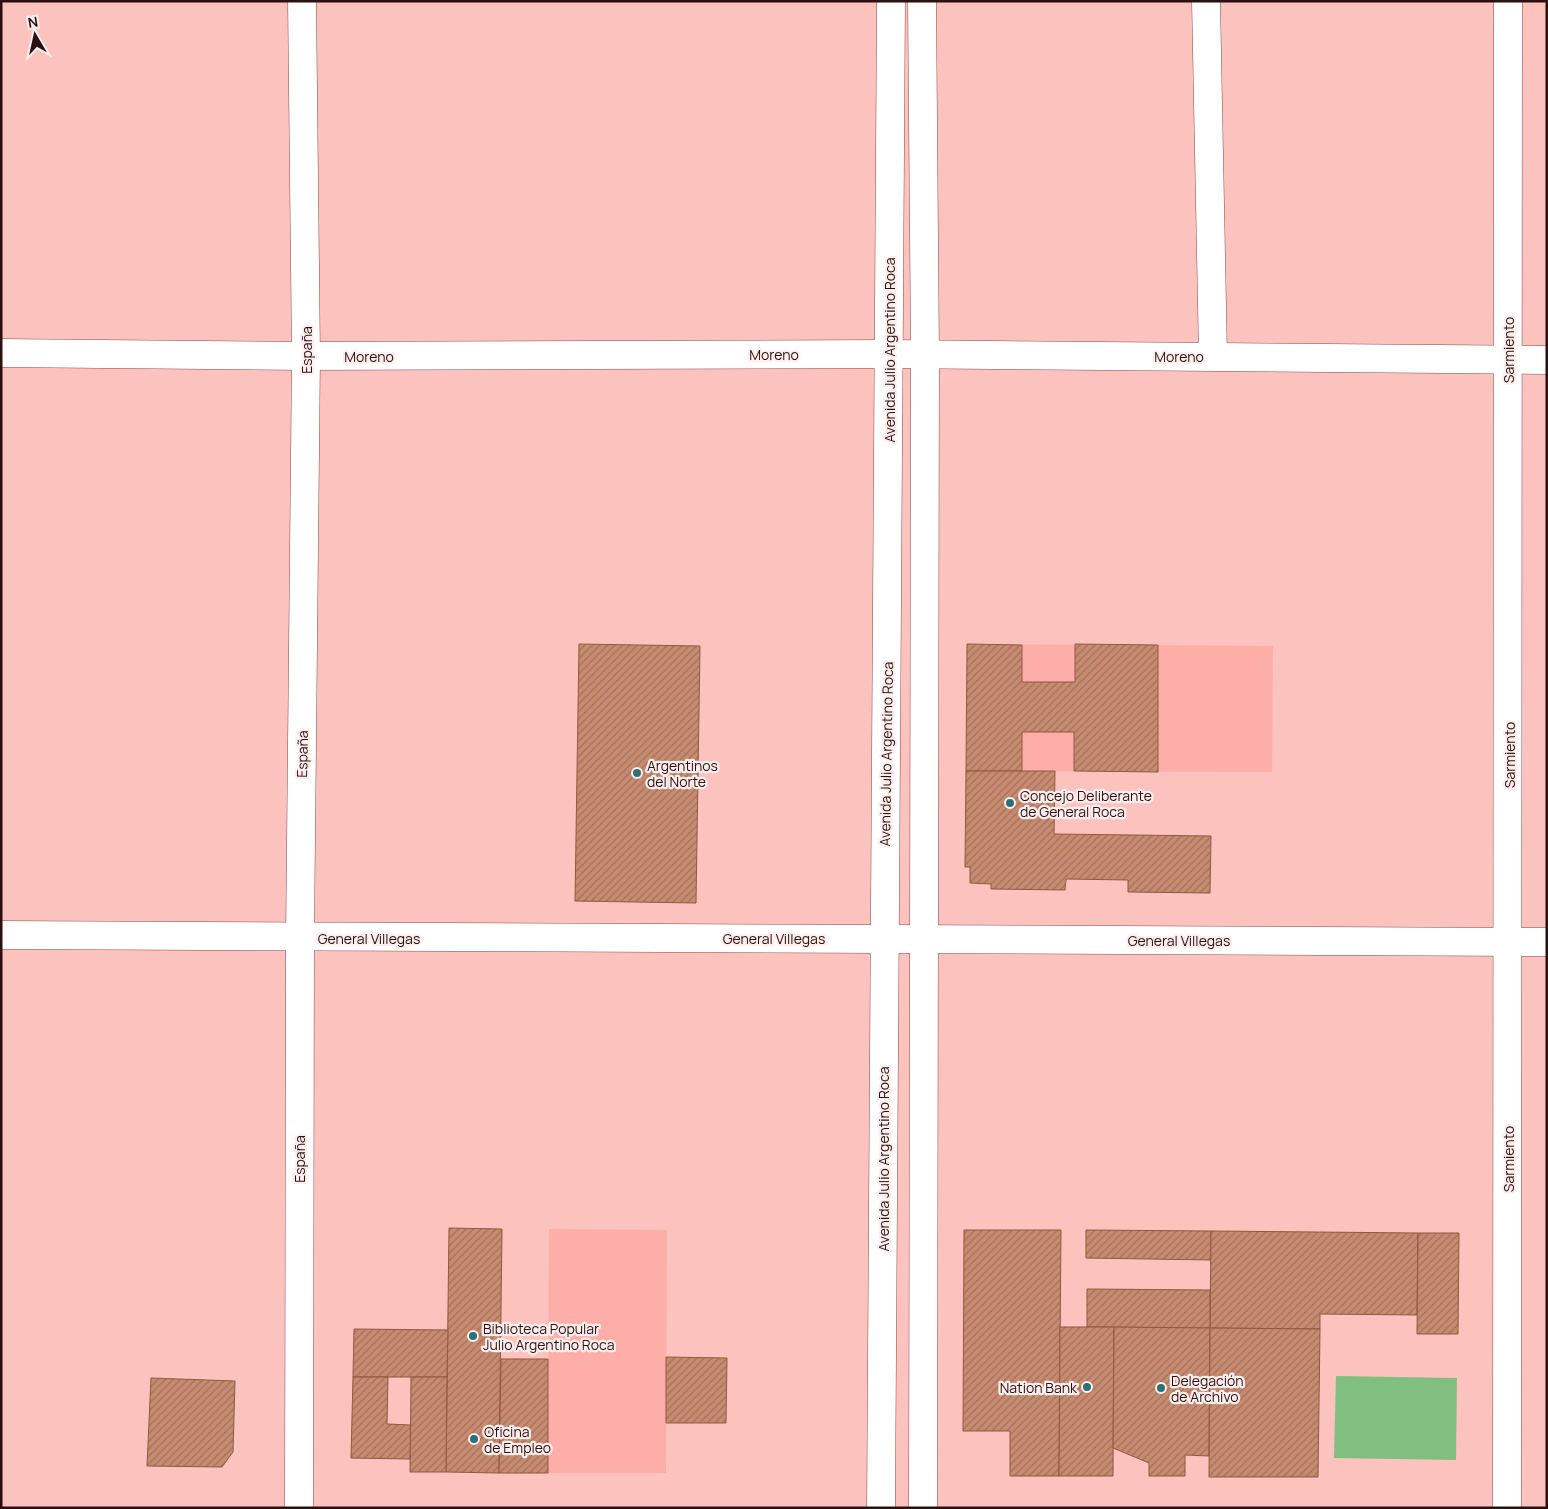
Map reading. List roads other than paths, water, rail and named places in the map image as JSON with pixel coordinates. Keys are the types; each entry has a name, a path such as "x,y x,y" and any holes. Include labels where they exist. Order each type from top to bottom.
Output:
{"street":[{"name":"España","path":"299,1508 300,938 306,356 302,1"},
{"name":"Avenida Julio Argentino Roca","path":"881,1508 891,1"},
{"path":"922,1 925,354 922,1508"},
{"path":"1206,1 1213,356"},
{"name":"Sarmiento","path":"1507,1508 1509,942 1508,1"},
{"name":"Moreno","path":"1,354 306,356 925,354 1547,360"},
{"name":"General Villegas","path":"1,935 300,938 922,938 1547,942"}],"place":[{"name":"Argentinos del Norte","path":"637,773"},
{"name":"Concejo Deliberante de General Roca","path":"1010,803"},
{"name":"Biblioteca Popular Julio Argentino Roca","path":"473,1336"},
{"name":"Nation Bank","path":"1087,1387"},
{"name":"Delegación de Archivo","path":"1161,1388"},
{"name":"Oficina de Empleo","path":"474,1439"}]}
